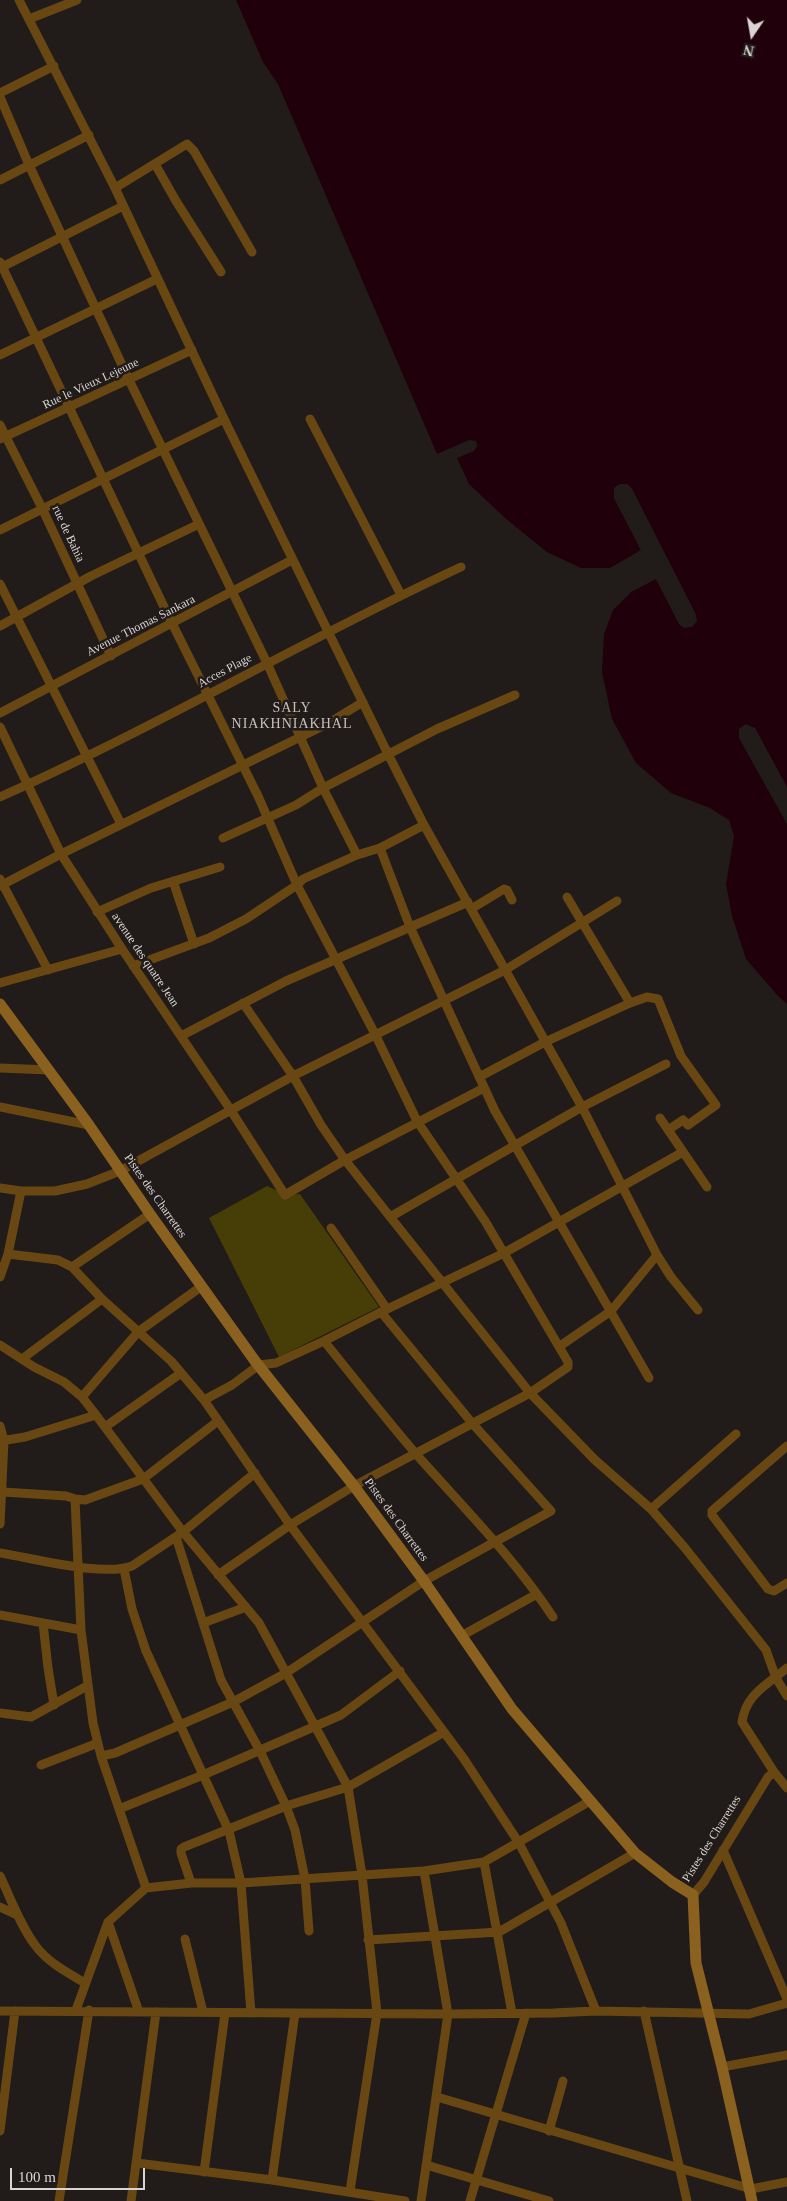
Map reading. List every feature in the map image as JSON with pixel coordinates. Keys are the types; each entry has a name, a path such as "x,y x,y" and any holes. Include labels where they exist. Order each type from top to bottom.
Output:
{"main road":[{"name":"Pistes des Charrettes","path":"0,1004 89,1125 150,1214 259,1365 354,1486 424,1581 463,1635 512,1709 636,1853 672,1882 693,1895"},
{"path":"693,1895 696,1963 752,2195"}],"street":[{"path":"19,0 116,188 292,560 424,825 582,1107 657,1255 671,1278 698,1310"},
{"path":"29,20 77,0"},
{"path":"0,93 54,66"},
{"path":"0,97 29,166 96,310 267,663 323,788 357,855"},
{"path":"0,180 88,135"},
{"path":"116,188 188,144 194,151 252,252"},
{"path":"155,164 176,202 221,272"},
{"path":"123,206 1,266 172,624 269,819 297,885 334,960 375,1034 417,1122 457,1179 504,1253 567,1358 568,1367 530,1393 415,1452 354,1486 290,1525 218,1576"},
{"path":"0,354 158,280"},
{"name":"Rue le Vieux Lejeune","path":"3,438 192,350"},
{"path":"0,530 224,419"},
{"path":"310,419 401,595"},
{"name":"rue de Bahia","path":"0,424 3,438 42,508 110,656"},
{"path":"0,626 78,584 199,524"},
{"name":"Avenue Thomas Sankara","path":"0,713 292,560"},
{"name":"Acces Plage","path":"0,797 88,757 329,631 461,567"},
{"path":"0,584 121,824"},
{"path":"223,838 269,819 323,788 389,756 437,729 515,695"},
{"path":"48,970 1,883 300,735 327,724 363,702"},
{"name":"avenue des quatre Jean","path":"0,727 61,854 122,950 230,1109 284,1195 345,1160"},
{"path":"133,966 194,944 246,919 303,879 357,855 380,848 424,825"},
{"path":"380,848 410,927 484,1088 515,1146 649,1378"},
{"path":"98,912 126,898 220,867"},
{"path":"173,881 194,944"},
{"path":"181,1036 243,1002 410,927 469,905 504,889 507,890 512,900"},
{"path":"567,897 630,1003"},
{"path":"0,1188 20,1191 71,1188 120,1171 292,1076 504,970 617,901"},
{"path":"0,983 122,950"},
{"path":"479,1077 545,1042 630,1003 646,997 658,999 680,1056 716,1104 716,1107 688,1125 683,1120 668,1130"},
{"path":"243,1002 345,1160 441,1283 530,1393 595,1460 651,1509 686,1548 766,1650 776,1678 787,1696"},
{"path":"390,1217 582,1107 666,1064"},
{"path":"0,1068 49,1070"},
{"path":"345,1160 484,1088"},
{"path":"0,1107 89,1125"},
{"path":"660,1118 707,1187"},
{"path":"204,1400 232,1385 259,1365 276,1363 504,1253 683,1152"},
{"path":"0,1277 8,1254 20,1191"},
{"path":"72,1267 150,1214"},
{"path":"101,1756 115,1753 233,1702 286,1673 424,1581 551,1511 472,1423 384,1310 331,1228"},
{"path":"8,1254 58,1260 72,1267 102,1299 181,1372 204,1400 290,1525 444,1732 519,1842 561,1924 596,2010"},
{"path":"560,1346 611,1311 657,1255"},
{"path":"82,1397 138,1332 202,1286"},
{"path":"22,1359 102,1299"},
{"path":"324,1341 415,1452 494,1541 537,1594 553,1618"},
{"path":"0,1345 64,1382 82,1397 96,1414 143,1479 180,1535 246,1607 270,1640 314,1728 348,1787 362,1875 377,2013 350,2191"},
{"path":"104,1427 181,1372"},
{"path":"2,1441 24,1437 96,1414"},
{"path":"2,1492 66,1496 75,1499 93,1498 143,1479 218,1421"},
{"path":"0,1426 2,1441 0,1524"},
{"path":"651,1509 736,1434"},
{"path":"787,1446 712,1511 712,1515 768,1589 774,1591 787,1583"},
{"path":"0,1553 78,1566 124,1569 132,1566 180,1535 255,1472"},
{"path":"75,1499 81,1630 87,1686 101,1756 146,1888"},
{"path":"180,1535 203,1624 221,1680 260,1751 286,1806 299,1846 305,1879 309,1931"},
{"path":"124,1569 139,1632 179,1724 229,1830 241,1883 251,2013"},
{"path":"463,1635 537,1594"},
{"path":"203,1624 246,1607"},
{"path":"0,1615 81,1630"},
{"path":"43,1623 54,1705"},
{"path":"787,1668 750,1698 742,1722 774,1772 787,1788"},
{"path":"119,1808 203,1775 342,1715 400,1671"},
{"path":"0,1713 31,1717 87,1686"},
{"path":"191,1883 181,1850 286,1806 348,1787 444,1732"},
{"path":"41,1765 98,1743"},
{"name":"Pistes des Charrettes","path":"693,1895 704,1882 762,1785 774,1772"},
{"path":"76,2010 108,1922 146,1888 191,1883 241,1883 424,1871 484,1862 590,1801"},
{"path":"723,1850 787,1999"},
{"path":"368,1940 499,1932 636,1853"},
{"path":"484,1862 499,1932 512,2013"},
{"path":"421,2201 448,2014 424,1871"},
{"path":"0,1876 18,1916 36,1946 51,1961 85,1983"},
{"path":"0,1907 18,1916"},
{"path":"108,1922 139,2012"},
{"path":"185,1939 203,2012"},
{"path":"0,2011 89,2010 448,2014 596,2010 749,2014 787,2003"},
{"path":"60,2201 89,2010"},
{"path":"644,2011 687,2201"},
{"path":"0,2131 15,2012"},
{"path":"132,2201 156,2012"},
{"path":"204,2172 226,2012"},
{"path":"272,2180 295,2013"},
{"path":"470,2201 526,2013"},
{"path":"722,2067 787,2055"},
{"path":"549,2131 562,2080"},
{"path":"437,2097 678,2168 752,2195 787,2182"},
{"path":"137,2163 350,2191 405,2201"},
{"path":"426,2165 529,2198 549,2201"}],"shaded area":[{"path":"236,0 787,0 787,1004 746,959 732,916 726,884 734,836 729,820 710,808 671,793 636,763 612,719 602,672 604,634 613,610 631,592 656,579 681,626 692,627 696,615 632,489 630,486 617,485 614,498 641,550 610,568 581,568 547,552 505,518 469,484 457,458 474,451 477,446 476,441 469,440 437,454 278,84 263,62"},
{"path":"267,1186 287,1195 300,1194 379,1307 279,1357 209,1218"}],"pier":[{"path":"620,484 627,484 632,489 696,615 697,621 692,627 684,628 679,624 655,577 658,578 681,622 685,625 691,625 694,616 630,490 626,486 621,486 615,494 643,549 642,552 614,498 614,488"},
{"path":"746,724 755,728 787,787 787,824 739,738 739,729"}],"district":[{"name":"SALY NIAKHNIAKHAL","path":"292,716"}]}
